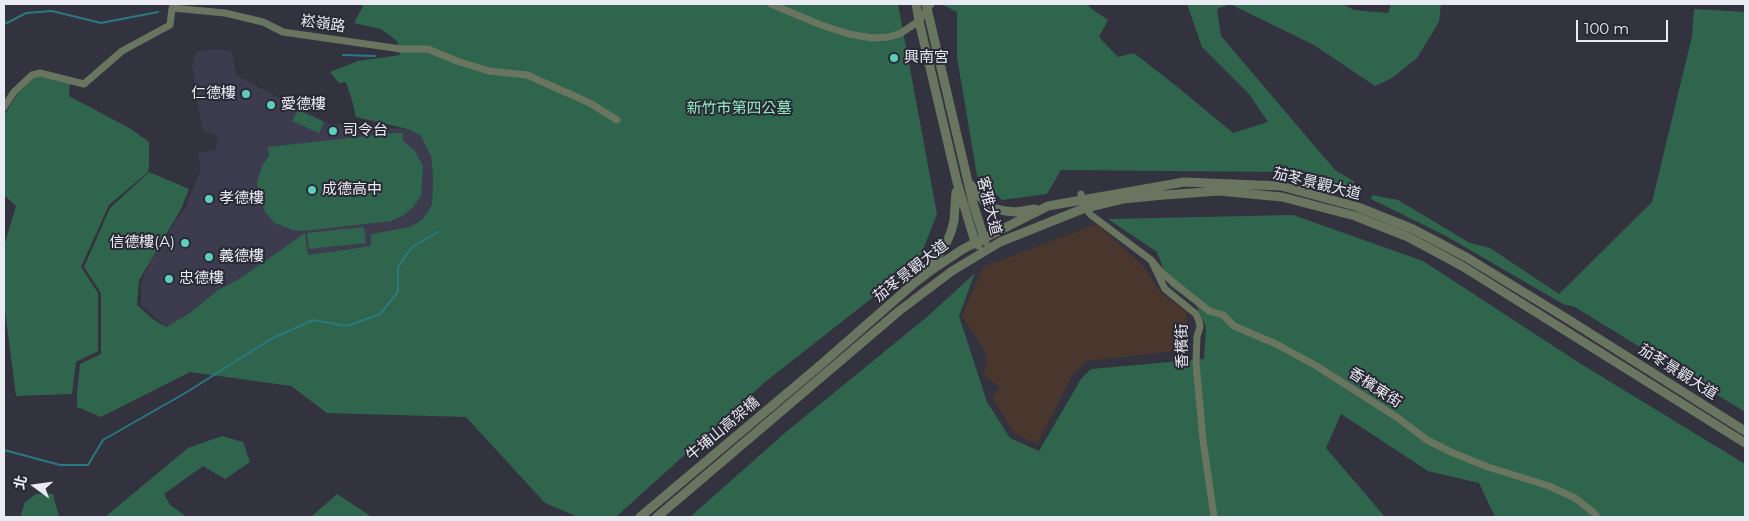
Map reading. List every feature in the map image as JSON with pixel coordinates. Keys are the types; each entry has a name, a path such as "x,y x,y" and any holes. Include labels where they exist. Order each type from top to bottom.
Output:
{"street":[{"path":"771,4 821,25 849,34 872,38 889,37 901,33 918,21 928,6"},
{"name":"客雅大道","path":"916,4 918,21 957,182 975,242 985,251"},
{"name":"客雅大道","path":"928,6 968,181 985,237 985,251"},
{"name":"崧嶺路","path":"4,107 14,92 32,75 40,73 84,84 122,51 170,25 172,8 225,13 263,22 283,32 401,49 428,50 489,71 527,75 590,102 617,120"},
{"path":"968,181 983,200 993,208 1016,212 1048,206"},
{"path":"912,285 945,246 954,220 957,182"},
{"name":"茄苳景觀大道","path":"821,371 912,285 933,269 975,242 1048,206 1164,184 1184,182 1281,186 1358,207 1413,229 1466,257 1745,431"},
{"name":"茄苳景觀大道","path":"821,371 952,271 1000,242 1083,200 1123,199 1219,191 1282,197 1355,216 1408,237 1462,266 1745,443"},
{"name":"香檳街","path":"1083,200 1091,215 1151,260 1165,289 1196,314 1200,327 1197,336 1196,363 1203,440 1214,517"},
{"name":"香檳東街","path":"1151,260 1173,283 1209,312 1223,315 1234,326 1276,344 1315,365 1398,418 1428,440 1451,452 1488,467 1549,486 1575,498 1597,517"},
{"name":"牛埔山高架橋","path":"644,514 821,371"},
{"name":"牛埔山高架橋","path":"657,517 821,371"}],"shaded area":[{"name":"成德高中","path":"218,49 231,51 237,76 330,124 408,129 420,135 431,156 433,176 432,205 422,220 410,227 371,234 372,246 308,255 305,234 239,279 218,290 190,313 166,327 141,305 141,283 152,257 165,240 175,221 184,211 201,169 198,153 215,150 218,136 202,130 192,65 196,51"},
{"path":"1097,224 1143,266 1161,293 1187,312 1186,350 1086,361 1073,374 1037,444 1014,433 992,398 1000,387 984,375 987,355 962,316 983,267"}],"green space":[{"name":"新竹市第四公墓","path":"358,4 898,4 937,214 918,262 765,382 616,517 578,517 545,503 466,417 327,413 291,386 190,372 101,417 77,407 80,364 101,354 101,293 84,267 110,208 149,172 189,189 181,209 139,280 137,305 154,320 166,327 190,313 218,290 239,279 305,233 308,255 371,246 371,234 410,227 422,220 432,205 433,176 431,156 420,135 408,129 356,117 346,82 339,83 330,72 358,61 400,55 397,41 381,29 354,23 363,6"},
{"path":"941,4 1087,4 1108,20 1099,37 1118,57 1134,53 1233,133 1268,122 1249,94 1202,47 1187,4 1230,4 1217,9 1221,36 1335,170 1355,182 1349,193 1282,172 1061,170 1047,194 1002,200 977,176 957,57 957,12"},
{"path":"1230,4 1342,4 1354,10 1388,13 1391,4 1441,4 1439,22 1417,58 1392,78 1375,86 1314,45"},
{"path":"1694,9 1745,12 1745,412 1575,307 1563,304 1446,236 1371,199 1372,195 1398,200 1470,243 1490,248 1559,294 1652,202 1692,36"},
{"path":"34,77 70,83 69,96 131,129 149,142 149,164 148,172 109,205 81,267 98,293 98,351 76,362 72,394 16,396 4,303 4,246 16,206 4,195 4,115 17,95"},
{"path":"298,110 324,122 319,133 292,121"},
{"path":"403,133 403,141 414,150 423,166 421,196 404,215 391,221 303,231 293,230 275,223 266,213 259,199 257,182 262,166 269,156 268,147"},
{"path":"1293,215 1423,261 1581,364 1745,464 1745,517 1495,517 1479,483 1428,471 1341,414 1326,448 1385,517 690,517 786,432 928,316 975,273 959,316 987,402 1010,438 1039,451 1081,379 1091,369 1204,359 1206,327 1196,305 1170,286 1157,252 1108,219"},
{"path":"364,227 366,243 309,249 307,233"},
{"path":"222,436 243,442 250,462 225,479 203,466 164,494 170,505 187,517 105,517 188,448"},
{"path":"36,494 53,494 59,517 20,517 25,502"},
{"path":"337,494 372,517 311,517"}],"waterway":[{"path":"4,22 7,23 26,13 52,11 101,23 158,12"},
{"path":"343,55 375,56"},
{"path":"4,450 60,465 88,465 103,440 187,392 271,339 313,320 347,326 380,314 398,292 398,267 412,247 438,232"}],"place":[{"name":"興南宮","path":"894,58"},
{"name":"仁德樓","path":"246,94"},
{"name":"愛德樓","path":"271,105"},
{"name":"司令台","path":"333,131"},
{"name":"成德高中","path":"312,190"},
{"name":"孝德樓","path":"209,199"},
{"name":"信德樓(A)","path":"185,243"},
{"name":"義德樓","path":"209,257"},
{"name":"忠德樓","path":"169,279"}]}
